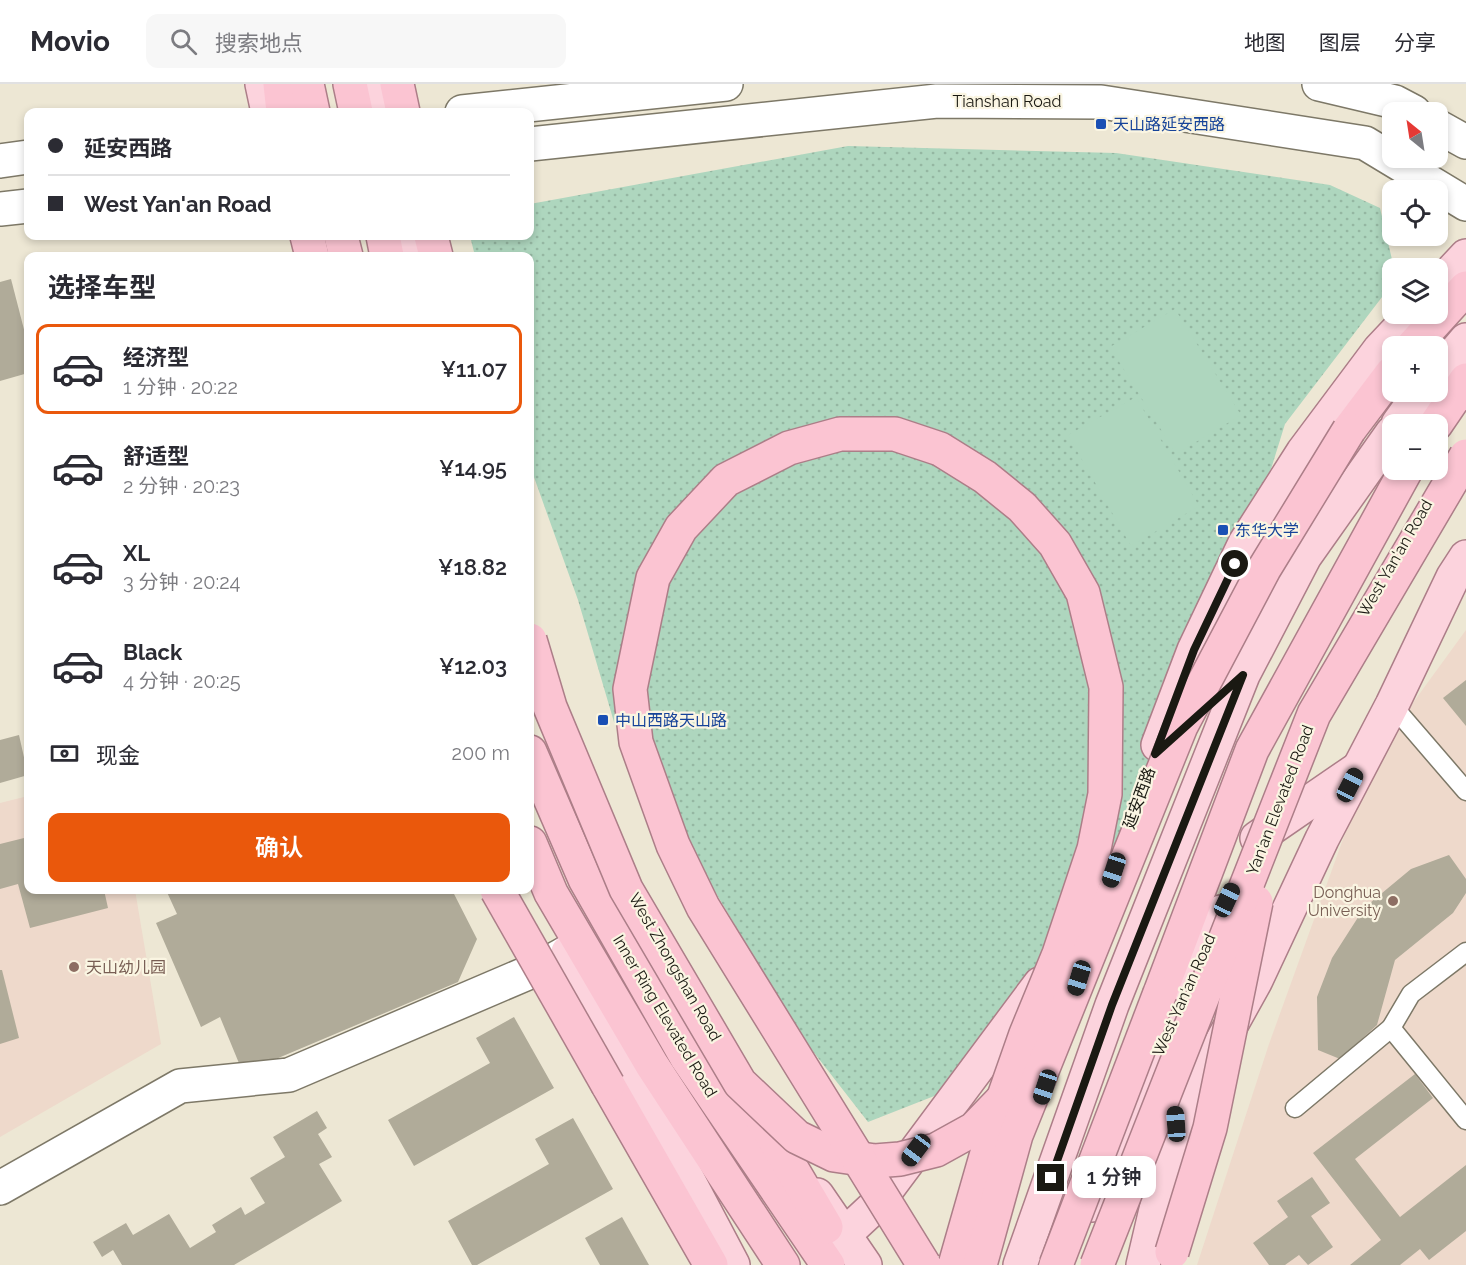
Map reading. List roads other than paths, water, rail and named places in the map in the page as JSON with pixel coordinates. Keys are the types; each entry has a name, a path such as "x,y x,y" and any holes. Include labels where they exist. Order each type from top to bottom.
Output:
{"highway":[{"path":"280,84 283,108"},
{"path":"307,84 312,108"},
{"path":"350,84 355,108"},
{"path":"397,84 402,108"},
{"path":"1422,336 1466,288"},
{"path":"1443,414 1466,380"},
{"path":"980,1265 1016,1135 1181,726 1264,569 1349,430 1382,387"},
{"path":"924,1265 703,906 673,846 654,796 636,742 630,688 653,578 681,528 726,480 789,448 840,434 895,434 940,449 985,477 1023,507 1055,544 1083,593 1106,687 1105,794 1094,849 1059,954 1026,1034 999,1111 955,1265"},
{"name":"Yan'an Elevated Road","path":"1097,1265 1265,827 1314,714 1466,456"},
{"path":"1056,1265 1252,750 1401,480"},
{"path":"534,653 550,707 626,889 740,1083 846,1250"},
{"name":"Inner Ring Elevated Road","path":"534,761 585,879 687,1058 828,1265"},
{"path":"1168,1265 1210,1128 1265,827"},
{"path":"534,853 551,893 652,1065 783,1265"},
{"path":"499,894 711,1265"},
{"path":"740,1083 797,1137 834,1155 875,1161 900,1159 936,1150 974,1129 1026,1077 1064,1014"}],"main road":[{"path":"262,84 267,108"},
{"path":"378,84 383,108"},
{"path":"484,108 561,94 726,84"},
{"path":"1319,84 1395,102"},
{"name":"Tianshan Road","path":"534,144 937,101 1101,102 1365,143 1466,204"},
{"path":"1448,132 1466,142"},
{"path":"0,161 24,158"},
{"path":"0,209 24,206"},
{"path":"1448,275 1466,256"},
{"name":"延安西路","path":"993,1265 998,1239 1120,848 1194,650 1245,543 1303,452 1380,349 1404,324"},
{"path":"1448,361 1466,340"},
{"name":"West Yan'an Road","path":"1062,1265 1113,1162 1169,1024 1265,827 1370,597 1451,460 1466,444"},
{"path":"1020,1265 1112,1005 1243,675 1305,556 1382,447"},
{"path":"1143,1265 1176,1124 1255,982 1453,577 1466,557"},
{"name":"West Zhongshan Road","path":"534,659 563,742 629,890 846,1250 865,1265"},
{"path":"1155,754 1243,675"},
{"path":"1265,827 1360,767"},
{"path":"846,1250 874,1207 1058,960 1120,848"},
{"path":"534,891 733,1265"},
{"path":"0,1188 180,1086 289,1075 537,969 568,952"},
{"path":"568,952 776,1265"},
{"path":"1112,1005 1169,1024 1176,1124"},
{"path":"1082,1265 1113,1162"}],"lane":[{"path":"1392,705 1463,782"},
{"path":"1295,1108 1391,1028 1411,994 1466,952"},
{"path":"1391,1028 1466,1120"}],"place":[{"name":"天山路延安西路","path":"1101,124"},
{"name":"东华大学","path":"1223,530"},
{"name":"中山西路天山路","path":"603,720"},
{"name":"Donghua University","path":"1393,901"},
{"name":"天山幼儿园","path":"74,967"}]}
